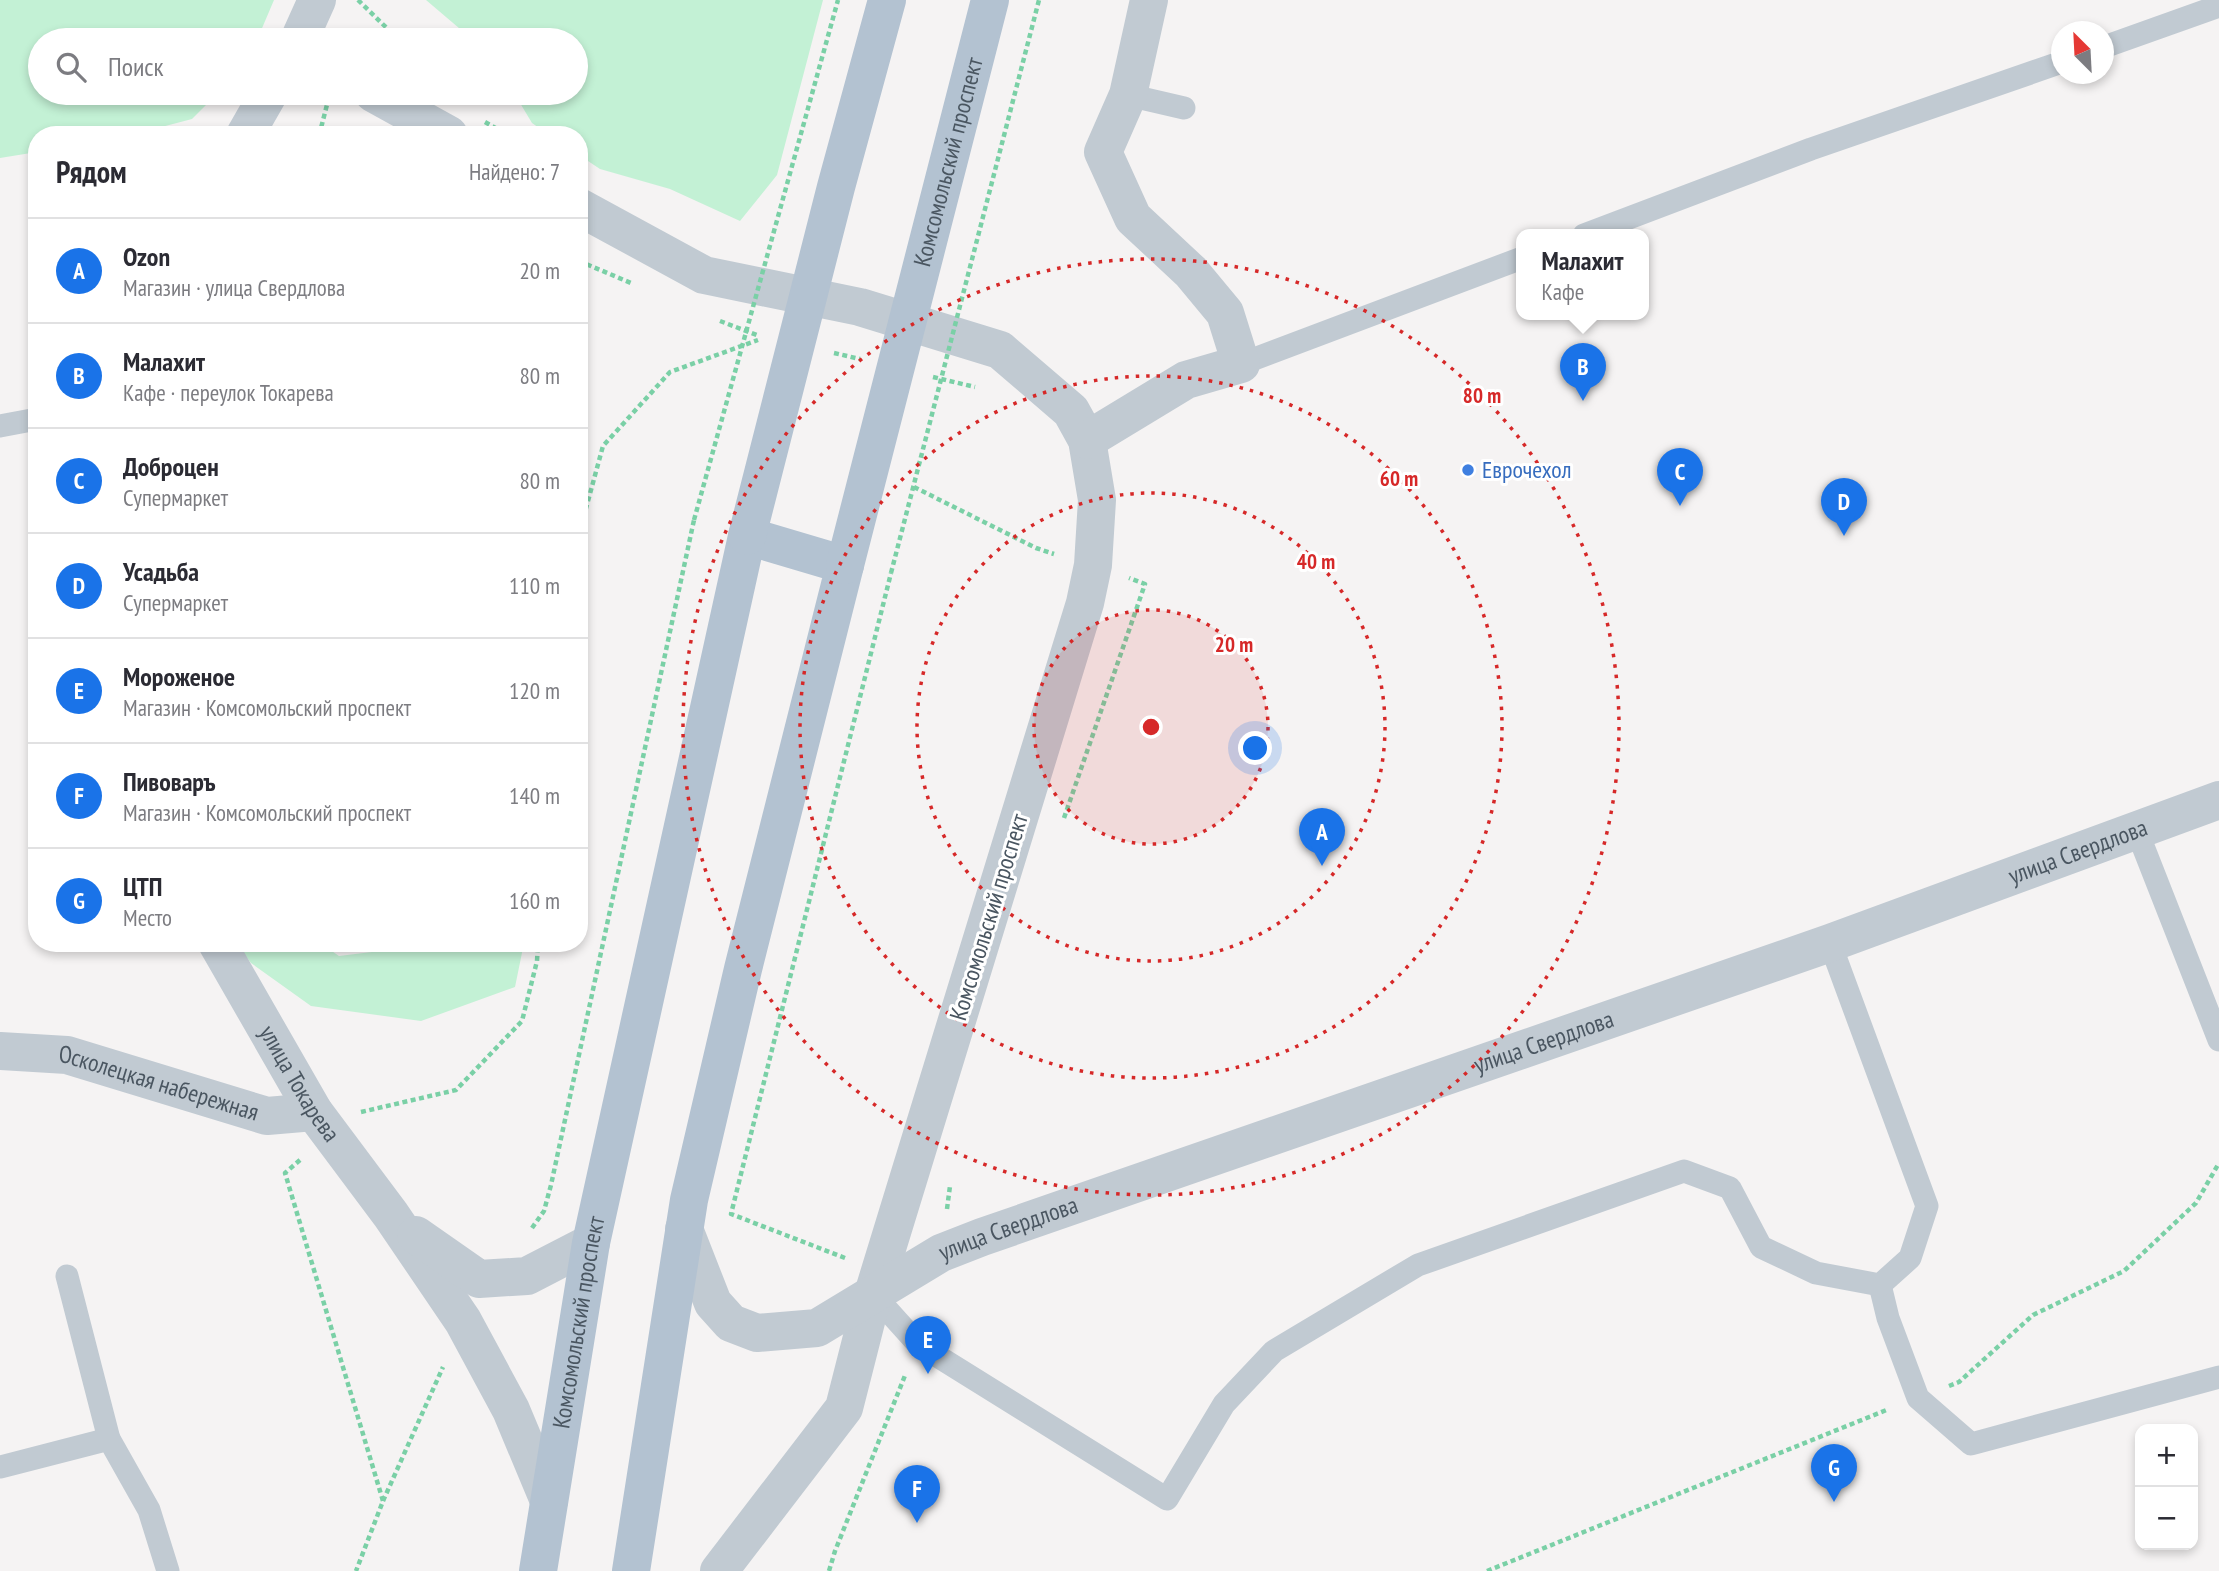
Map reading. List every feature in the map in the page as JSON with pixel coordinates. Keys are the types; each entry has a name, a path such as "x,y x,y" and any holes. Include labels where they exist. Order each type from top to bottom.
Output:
{"main road":[{"name":"Комсомольский проспект","path":"538,1571 591,1243 747,536 887,0"},
{"name":"Комсомольский проспект","path":"631,1571 684,1229 743,969 990,0"},
{"path":"747,536 845,565"}],"street":[{"path":"305,28 317,0"},
{"path":"1087,440 1186,380 1241,364 1225,313 1191,272 1133,218 1103,152 1128,95 1149,0"},
{"path":"251,126 262,105"},
{"path":"395,105 433,126"},
{"name":"Комсомольский проспект","path":"588,212 704,275 860,307 1000,350 1071,411 1087,440 1097,500 1093,565 1085,603 864,1278 844,1408 719,1571"},
{"name":"улица Свердлова","path":"684,1229 712,1303 731,1324 757,1333 817,1328 864,1278 1830,943 2219,800"},
{"name":"улица Токарева","path":"222,952 314,1112 391,1215"},
{"name":"Осколецкая набережная","path":"0,1051 67,1055 267,1116 314,1112"},
{"path":"391,1215 479,1279 527,1276 591,1243"},
{"path":"391,1215 463,1321 511,1410 549,1501"}],"lane":[{"path":"2114,43 2219,6"},
{"path":"1600,229 1811,149 2051,66"},
{"path":"1128,95 1184,108"},
{"path":"1241,364 1516,260"},
{"path":"0,426 28,421"},
{"path":"2137,831 2219,1040"},
{"path":"1830,943 1927,1206 1910,1258 1880,1284"},
{"path":"0,1063 19,1056 67,1055"},
{"path":"864,1278 918,1344 1167,1499 1224,1404 1274,1351 1418,1265 1684,1171 1730,1188 1761,1247 1816,1273 1880,1284"},
{"path":"67,1276 109,1439 149,1510 168,1571"},
{"path":"1880,1284 1888,1318 1918,1398 1970,1444 2219,1377"},
{"path":"0,1467 109,1439"}],"path":[{"path":"358,0 387,28"},
{"path":"526,1237 544,1211 551,1185 694,520 838,0"},
{"path":"864,1278 731,1214 891,573 1039,0"},
{"path":"322,126 327,105"},
{"path":"588,501 603,446 670,372 765,337"},
{"path":"914,487 1036,548"},
{"path":"456,1090 522,1021 538,952"},
{"path":"1487,1571 1959,1382 2033,1315 2124,1271 2196,1203 2219,1163"},
{"path":"285,1172 383,1501"},
{"path":"356,1571 383,1501 463,1321"}],"green space":[{"path":"0,0 274,0 262,28 28,28 28,105 206,105 192,119 165,126 28,126 28,153 0,158"},
{"path":"426,0 823,0 777,175 740,221 670,189 600,169 588,161 588,126 536,126 532,123 521,105 588,105 588,28 459,28"},
{"path":"243,952 333,952 339,956 372,952 522,952 515,987 421,1021 311,1006 251,963"}],"place":[{"name":"Малахит","path":"1583,401"},
{"name":"Еврочехол","path":"1468,470"},
{"name":"Доброцен","path":"1680,506"},
{"name":"Усадьба","path":"1844,536"},
{"name":"Ozon","path":"1322,866"},
{"name":"Мороженое","path":"928,1374"},
{"name":"ЦТП","path":"1834,1502"},
{"name":"Пивоваръ","path":"917,1523"}]}
